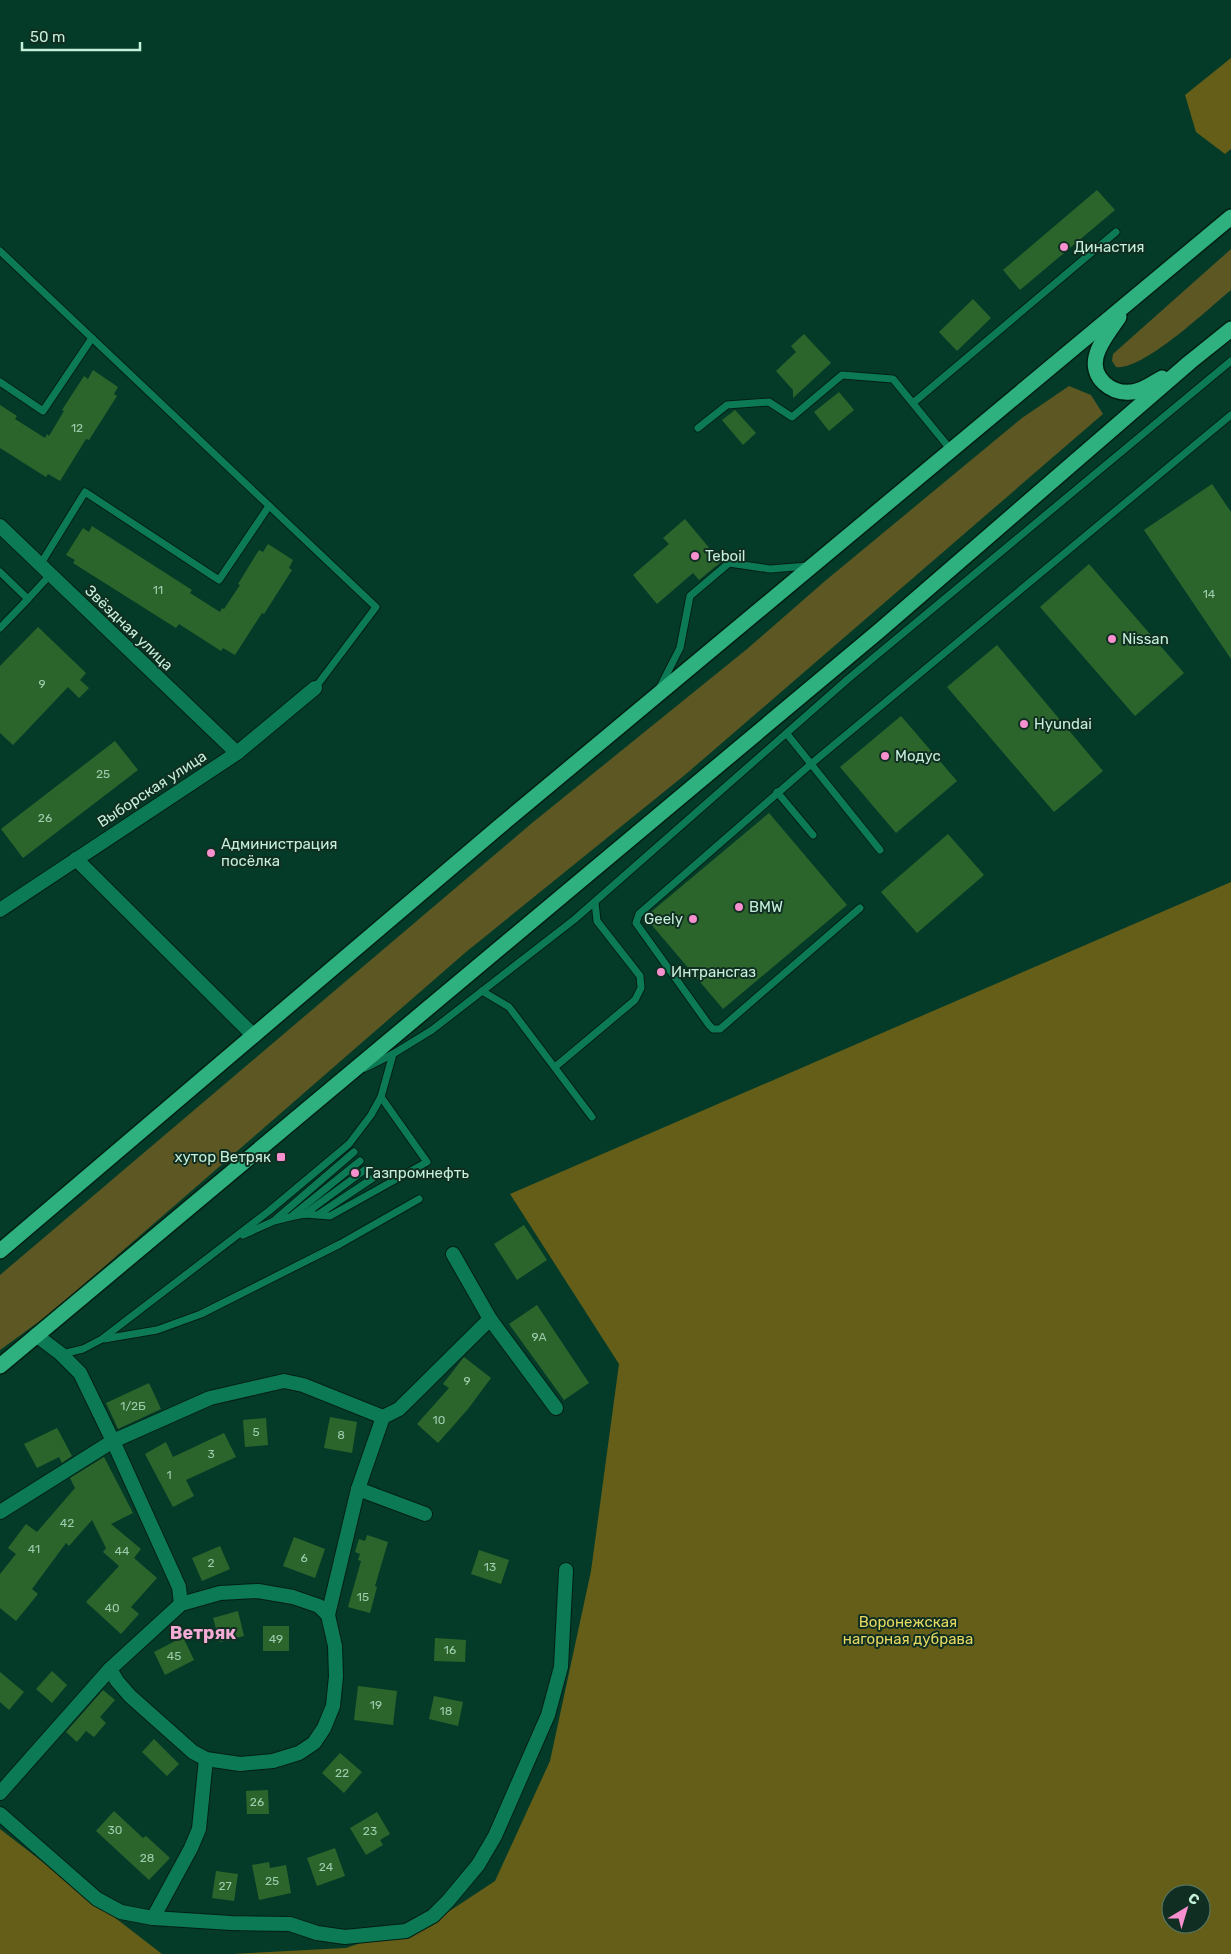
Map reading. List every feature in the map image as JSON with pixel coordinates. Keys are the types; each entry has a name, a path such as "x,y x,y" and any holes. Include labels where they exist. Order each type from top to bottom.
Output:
{"highway":[{"path":"1,1250 500,826 1231,218"},
{"path":"1128,303 1101,345 1096,358 1096,371 1103,383 1115,391 1132,392 1147,386 1190,362"},
{"path":"0,1366 879,630 1190,362 1231,329"}],"street":[{"name":"Звёздная улица","path":"0,526 50,576 237,753"},
{"name":"Выборская улица","path":"0,910 237,753 316,688"},
{"path":"76,859 254,1036"},
{"path":"453,1254 490,1320 556,1408"},
{"path":"110,1669 117,1681 130,1696 193,1752 206,1759 240,1764 273,1761 299,1753 314,1743 324,1728 333,1706 336,1676 335,1646 328,1615 358,1489 383,1417 398,1409 490,1320"},
{"path":"36,1335 61,1354 80,1373 179,1587 181,1604"},
{"path":"0,1512 113,1441 210,1398 284,1381 303,1384 383,1417"},
{"path":"358,1489 425,1514"},
{"path":"0,1814 97,1899 121,1912 154,1918 231,1923 290,1924 317,1933 345,1937 406,1931 433,1916 478,1865 495,1836 548,1715 561,1667 566,1570"},
{"path":"0,1793 110,1669 181,1604 220,1593 258,1591 293,1597 319,1606 328,1615"},
{"path":"154,1918 199,1829 206,1759"}],"lane":[{"path":"913,403 1116,232"},
{"path":"0,251 376,607 316,688"},
{"path":"0,382 43,411 92,338"},
{"path":"342,1080 393,1054 432,1030 595,902 848,679 1231,360"},
{"path":"698,428 728,405 769,402 792,416 842,374 893,379 952,450"},
{"path":"860,908 720,1029 713,1029 709,1026 636,923 639,914 777,792 1231,415"},
{"path":"40,565 85,492 220,580 269,506"},
{"path":"655,697 680,648 690,596 729,563 770,569 814,566"},
{"path":"0,572 28,599"},
{"path":"0,628 50,576"},
{"path":"0,615 7,621"},
{"path":"787,734 880,850"},
{"path":"777,792 813,834"},
{"path":"555,1066 635,1000 641,988 640,976 597,921 595,902"},
{"path":"482,991 509,1007 592,1117"},
{"path":"61,1354 83,1348 102,1339 269,1212 349,1144 371,1115 381,1097 393,1054"},
{"path":"232,1240 274,1221 290,1217 305,1214 330,1216 427,1162 381,1097"},
{"path":"349,1144 380,1188"},
{"path":"274,1221 354,1152"},
{"path":"290,1217 360,1161"},
{"path":"305,1214 366,1169"},
{"path":"319,1214 373,1178"},
{"path":"102,1339 157,1330 201,1314 340,1244 419,1199"}],"shaded area":[{"path":"1231,249 1231,290 1158,349 1128,366 1116,367 1112,361 1113,354"},
{"path":"1069,386 1091,395 1103,414 686,774 466,952 51,1313 0,1350 0,1275 532,823 747,649 825,581 1022,418"}],"green space":[{"path":"1231,58 1231,149 1225,154 1196,132 1185,95"},
{"name":"Воронежская нагорная дубрава","path":"1231,882 1231,1954 232,1954 346,1948 445,1914 495,1881 550,1761 591,1571 619,1364 510,1194"},
{"path":"0,1829 162,1954 0,1954"}],"building":[{"path":"1097,190 1115,210 1020,290 1003,270"},
{"path":"973,299 991,318 957,351 939,332"},
{"path":"804,334 831,363 793,398 793,390 776,371 796,352 791,346"},
{"path":"93,370 118,387 114,394 117,396 89,440 86,439 60,481 48,474 46,477 0,448 0,405 17,416 15,419 45,438 47,434 49,436 64,411 62,410 84,376 88,379"},
{"path":"839,392 854,410 829,431 814,412"},
{"path":"735,410 756,433 743,445 722,420"},
{"path":"1212,484 1231,512 1231,659 1144,530"},
{"path":"685,519 721,562 699,580 693,573 657,604 633,575 669,544 663,538"},
{"path":"92,526 192,590 190,593 220,612 240,585 238,584 259,550 263,552 268,544 293,560 289,568 292,570 235,655 223,648 221,651 179,624 176,628 73,563 75,560 66,555 83,528 89,532"},
{"path":"1089,564 1184,673 1135,716 1040,607"},
{"path":"38,627 86,673 80,680 89,688 79,698 68,687 13,745 0,733 0,666"},
{"path":"997,645 1103,771 1054,812 947,687"},
{"path":"901,716 957,781 896,833 840,767"},
{"path":"115,741 138,770 23,858 1,829"},
{"path":"769,813 847,905 723,1009 645,917"},
{"path":"948,834 984,875 917,933 881,892"},
{"path":"524,1225 547,1260 517,1280 494,1244"},
{"path":"537,1305 589,1383 564,1400 509,1324"},
{"path":"464,1357 491,1378 468,1409 438,1443 417,1424 449,1388 443,1384"},
{"path":"149,1383 161,1409 118,1429 106,1403"},
{"path":"330,1417 357,1422 352,1453 324,1448"},
{"path":"266,1418 268,1445 245,1447 243,1420"},
{"path":"57,1428 72,1456 62,1463 59,1457 37,1468 24,1444"},
{"path":"224,1433 236,1457 186,1480 194,1496 173,1507 145,1454 166,1442 173,1457"},
{"path":"104,1457 133,1513 111,1524 141,1549 134,1558 157,1578 131,1607 139,1614 121,1634 86,1602 119,1566 103,1552 106,1548 92,1520 69,1546 66,1543 32,1589 38,1594 16,1621 0,1608 0,1574 16,1554 8,1548 26,1524 37,1532 75,1488 70,1478"},
{"path":"367,1535 388,1542 375,1586 377,1587 370,1613 348,1607 361,1561 358,1560 360,1554 355,1552 359,1539 365,1541"},
{"path":"294,1537 325,1549 315,1578 283,1566"},
{"path":"220,1546 230,1569 202,1581 192,1558"},
{"path":"479,1550 509,1560 501,1584 471,1574"},
{"path":"238,1611 244,1636 220,1642 213,1618"},
{"path":"263,1626 289,1626 289,1651 263,1651"},
{"path":"183,1637 194,1660 165,1675 154,1652"},
{"path":"435,1638 466,1640 465,1662 434,1661"},
{"path":"52,1671 67,1685 52,1703 36,1689"},
{"path":"0,1672 24,1692 9,1710 0,1702"},
{"path":"358,1686 397,1691 393,1725 354,1720"},
{"path":"103,1690 115,1700 100,1717 106,1723 94,1737 86,1731 77,1742 66,1732"},
{"path":"434,1696 463,1702 458,1726 429,1719"},
{"path":"154,1739 179,1764 167,1776 142,1752"},
{"path":"340,1753 362,1772 344,1793 322,1773"},
{"path":"268,1790 269,1814 247,1814 246,1791"},
{"path":"114,1811 143,1838 146,1836 170,1858 149,1880 96,1831"},
{"path":"377,1812 390,1834 380,1840 383,1845 366,1855 350,1828"},
{"path":"335,1848 345,1876 317,1886 307,1858"},
{"path":"269,1862 270,1868 286,1865 291,1893 259,1900 252,1865"},
{"path":"216,1871 238,1874 234,1901 212,1898"}],"place":[{"name":"Династия","path":"1064,247"},
{"name":"Teboil","path":"695,556"},
{"name":"Nissan","path":"1112,639"},
{"name":"Hyundai","path":"1024,724"},
{"name":"Модус","path":"885,756"},
{"name":"Администрация посёлка","path":"211,853"},
{"name":"BMW","path":"739,907"},
{"name":"Geely","path":"693,919"},
{"name":"Интрансгаз","path":"661,972"},
{"name":"хутор Ветряк","path":"281,1157"},
{"name":"Газпромнефть","path":"355,1173"}],"district":[{"name":"Ветряк","path":"203,1633"}]}
